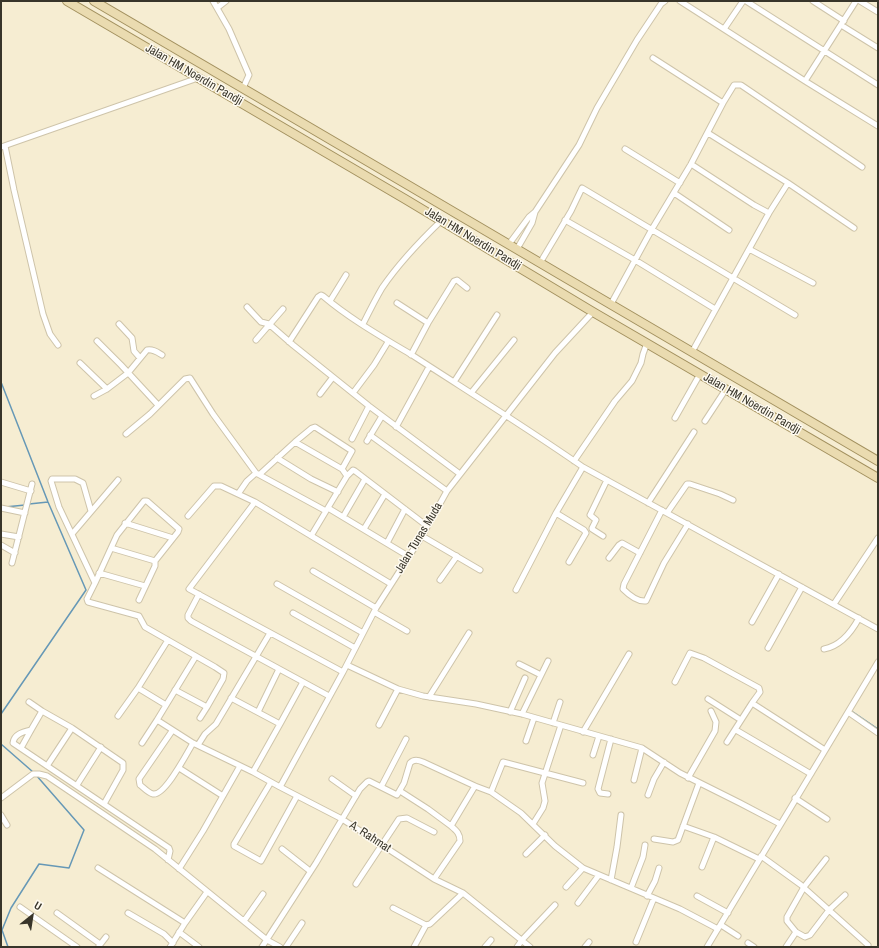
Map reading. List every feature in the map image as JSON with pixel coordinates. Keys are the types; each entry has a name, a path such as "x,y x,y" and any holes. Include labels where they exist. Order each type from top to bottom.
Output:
{"main road":[{"name":"Jalan HM Noerdin Pandji","path":"67,1 442,220 593,312 878,478"},
{"name":"Jalan HM Noerdin Pandji","path":"94,1 878,461"}],"street":[{"path":"213,1 229,29 249,75 243,88"},
{"path":"217,8 226,1"},
{"path":"517,249 532,223 536,212 579,145 597,108 637,40 661,4 665,1"},
{"path":"680,1 878,126"},
{"path":"724,29 745,1 825,50 878,85"},
{"path":"813,1 878,48"},
{"path":"805,81 856,1"},
{"path":"860,1 878,12"},
{"path":"653,58 723,103"},
{"path":"58,345 50,334 43,314 3,146 198,77"},
{"path":"610,304 734,86 741,85 862,167"},
{"path":"708,133 788,182 854,228"},
{"path":"625,149 680,183"},
{"path":"691,164 754,205 769,213"},
{"path":"692,352 769,213 788,182"},
{"path":"540,263 582,188 795,315"},
{"path":"674,193 729,230"},
{"path":"508,244 529,217 536,212"},
{"path":"363,324 382,289 399,266 414,247 442,220"},
{"path":"565,220 635,260 715,309"},
{"path":"749,249 814,283"},
{"path":"330,301 346,275"},
{"path":"410,355 454,281 457,280 467,288"},
{"path":"289,342 320,296 323,295 388,342 507,416 582,467 878,629"},
{"path":"397,303 428,323"},
{"path":"247,307 261,322 270,324 289,342 369,406 460,474"},
{"path":"256,340 283,309"},
{"name":"Jalan Tunas Muda","path":"280,787 375,610 422,536 426,526 447,491 555,353 593,312"},
{"path":"454,382 496,315"},
{"path":"118,324 132,338 134,351 140,358"},
{"path":"471,393 514,340"},
{"path":"97,341 158,405"},
{"path":"353,393 374,365 388,342"},
{"path":"574,461 615,401 632,381 641,363 647,343"},
{"path":"94,396 107,389 128,373 147,350 150,349 156,351 162,355"},
{"path":"80,363 107,389"},
{"path":"396,427 429,367"},
{"path":"675,418 700,374"},
{"path":"320,394 333,377"},
{"path":"126,434 185,379 192,379 213,414 258,474 343,517 408,556"},
{"path":"705,421 726,389"},
{"path":"352,438 369,406"},
{"path":"367,441 382,416"},
{"path":"238,494 247,481 258,474 315,427 352,451 342,469"},
{"path":"648,503 694,432"},
{"path":"370,435 447,491"},
{"path":"295,442 342,469 347,476"},
{"path":"277,458 311,479 338,492"},
{"path":"516,590 582,467"},
{"path":"311,536 347,476 353,470 426,526"},
{"path":"92,511 83,483 75,479 51,480 59,507 95,583"},
{"path":"343,517 365,479"},
{"path":"72,534 118,480"},
{"path":"603,536 592,529 596,520 590,514 607,480"},
{"path":"1,482 31,491"},
{"path":"12,564 32,484"},
{"path":"667,513 687,484 720,494 733,500"},
{"path":"188,516 214,486 221,486 255,502 391,584"},
{"path":"364,529 385,494"},
{"path":"139,600 155,566 155,561 178,532 178,529 146,501 144,501 125,523 117,535 87,598 88,602 139,616 145,627 223,671 223,679 200,718"},
{"path":"255,502 189,589 343,672"},
{"path":"1,508 25,514"},
{"path":"387,543 405,510"},
{"path":"662,510 624,584 623,589 628,594 646,601 664,563 688,524"},
{"path":"556,513 586,532 569,562"},
{"path":"125,523 173,538"},
{"path":"1,534 19,537"},
{"path":"422,536 480,570"},
{"path":"834,604 878,538"},
{"path":"609,558 619,545 622,544 640,553"},
{"path":"1,545 15,553"},
{"path":"111,548 155,561"},
{"path":"440,580 456,556"},
{"path":"313,571 407,631"},
{"path":"99,573 145,586"},
{"path":"752,622 779,574"},
{"path":"277,584 363,633"},
{"path":"768,648 802,587"},
{"path":"199,594 188,615 189,620 329,696"},
{"path":"293,613 355,648"},
{"path":"824,649 831,648 842,640 853,629 859,618"},
{"path":"172,731 141,775 139,782 140,785 153,794 166,787 195,744 216,724 270,633"},
{"path":"429,697 469,633"},
{"path":"118,716 138,688 168,640"},
{"path":"675,682 690,654 692,653 759,688 760,692 727,742"},
{"path":"583,732 629,654"},
{"path":"142,743 196,656"},
{"path":"522,714 548,660"},
{"path":"706,947 728,913 795,798 878,662"},
{"path":"347,664 398,689 429,697 476,704 522,714 642,748 688,778 699,782 780,824"},
{"path":"519,664 541,675"},
{"path":"258,712 279,669"},
{"path":"510,712 525,678"},
{"path":"253,772 303,682"},
{"path":"138,688 166,705"},
{"path":"379,725 398,689"},
{"path":"175,690 207,707"},
{"path":"231,698 280,724"},
{"path":"708,699 741,720"},
{"path":"29,702 101,747 120,760 124,765 123,770 104,804"},
{"path":"553,723 560,702"},
{"path":"752,703 825,750"},
{"path":"21,748 42,711"},
{"path":"688,778 715,731 716,722 711,711"},
{"path":"848,712 878,733"},
{"path":"526,741 534,718"},
{"name":"A. Rahmat","path":"156,720 195,744 253,772 342,819 434,879 463,893 530,947"},
{"path":"533,824 543,808 545,801 542,783 561,725"},
{"path":"48,766 72,728"},
{"path":"31,730 22,732 13,740 13,743 169,848 170,851 168,860"},
{"path":"736,730 811,774"},
{"path":"593,755 599,736"},
{"path":"381,787 406,739"},
{"path":"608,794 600,793 598,789 611,739"},
{"path":"77,785 101,747"},
{"path":"634,780 642,748"},
{"path":"262,947 356,796 367,782 369,781 395,795 398,794 410,763 416,760 490,792 522,813 556,846 583,868 680,909 738,936"},
{"path":"490,792 503,762 583,782"},
{"path":"648,795 654,779 664,762"},
{"path":"179,869 240,766"},
{"path":"178,768 223,796"},
{"path":"1,798 9,794 36,774 47,776 155,849 244,922 267,940 280,947"},
{"path":"332,779 356,796"},
{"path":"270,782 234,844 234,846 261,861 298,796"},
{"path":"654,839 675,842 681,835 699,782"},
{"path":"451,826 475,786"},
{"path":"400,791 457,830 460,835 460,841 434,879"},
{"path":"795,798 827,819"},
{"path":"611,880 618,847 621,815"},
{"path":"1,816 7,825"},
{"path":"356,884 399,819 403,817 407,818 434,832"},
{"path":"683,826 714,837 760,857 804,887 868,945"},
{"path":"526,854 545,835"},
{"path":"702,867 714,837"},
{"path":"631,888 643,857 644,845"},
{"path":"282,849 310,871"},
{"path":"826,858 804,887 787,916 787,921 796,932 805,937 808,936 829,910 845,895"},
{"path":"98,868 185,923"},
{"path":"566,887 583,868"},
{"path":"648,896 659,868"},
{"path":"578,903 599,875"},
{"path":"128,912 164,934 172,945 179,932 207,892"},
{"path":"414,947 426,925 435,920 463,893"},
{"path":"244,922 263,894"},
{"path":"697,896 728,913"},
{"path":"636,942 654,898"},
{"path":"517,947 555,905"},
{"path":"20,907 78,947"},
{"path":"393,908 426,925"},
{"path":"57,913 99,946 106,937"},
{"path":"286,947 302,923"},
{"path":"179,932 199,947"},
{"path":"786,947 796,932"},
{"path":"485,947 490,940"},
{"path":"585,947 590,942"},
{"path":"748,943 754,947"}],"waterway":[{"path":"1,382 48,502 86,590 1,714"},
{"path":"29,504 48,502"},
{"path":"5,507 25,505"},
{"path":"853,712 878,729"},
{"path":"1,744 33,772"},
{"path":"8,947 2,930 11,908 39,864 69,868 84,830 36,775"}]}
